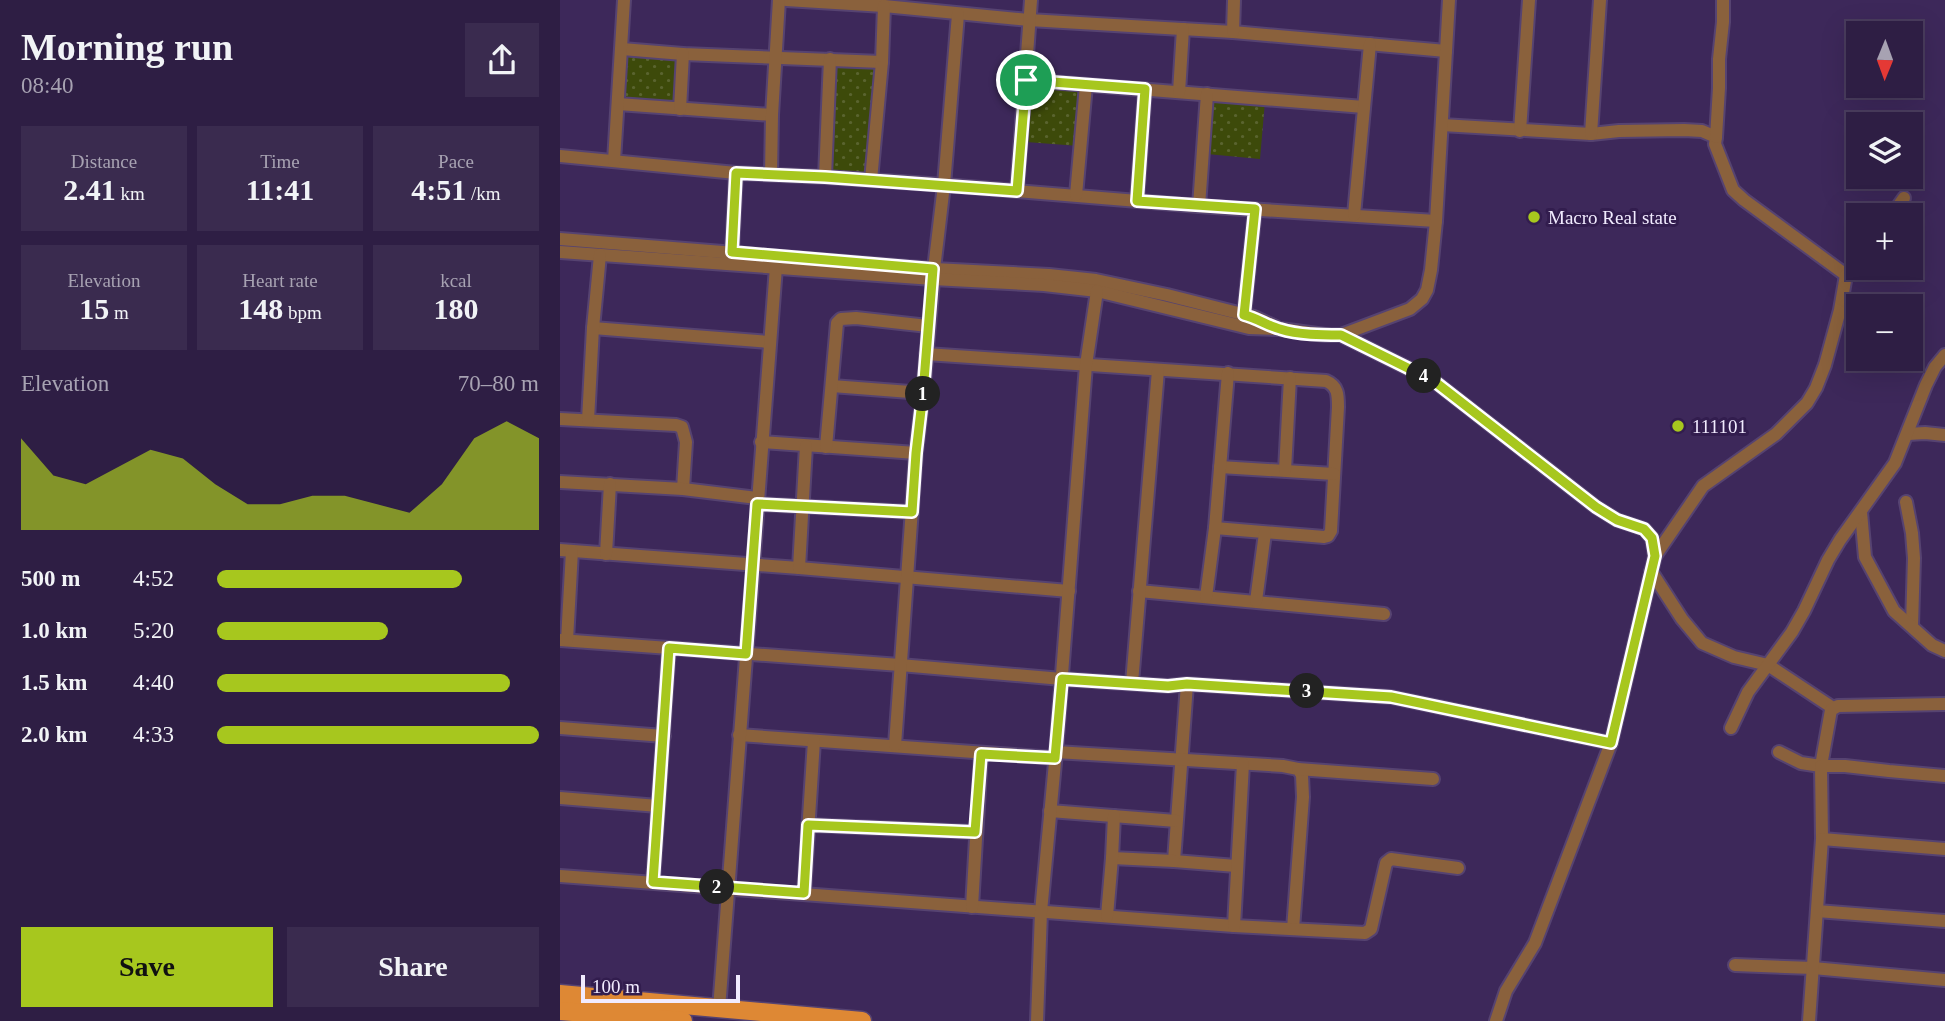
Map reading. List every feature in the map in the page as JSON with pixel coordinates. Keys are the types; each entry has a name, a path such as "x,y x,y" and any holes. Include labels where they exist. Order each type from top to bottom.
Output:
{"main road":[{"path":"560,994 862,1021"},
{"path":"560,1011 579,1017 683,1021"}],"street":[{"path":"614,160 624,0"},
{"path":"771,174 779,0"},
{"path":"786,0 1029,20 1233,32 1446,51"},
{"path":"1017,191 1031,0"},
{"path":"1233,32 1234,0"},
{"path":"560,239 675,250 732,252 1097,291 1249,328 1341,335 1410,309 1422,299 1427,290 1436,221 1448,0"},
{"path":"1520,131 1530,0"},
{"path":"1591,134 1600,0"},
{"path":"1496,1021 1506,991 1535,943 1611,743 1655,556 1703,486 1776,434 1807,403 1825,365 1840,310 1846,275 1733,190 1715,144 1723,22 1719,1"},
{"path":"871,180 882,62 884,6"},
{"path":"895,745 916,453 944,185 958,14"},
{"path":"1180,92 1183,29"},
{"path":"1354,215 1370,44"},
{"path":"622,49 882,62"},
{"path":"680,108 683,54"},
{"path":"825,177 830,59"},
{"path":"1026,80 1364,107"},
{"path":"1076,195 1086,85"},
{"path":"1137,201 1145,89"},
{"path":"1199,206 1208,94"},
{"path":"618,104 772,115"},
{"path":"1442,125 1591,134 1684,130 1702,131 1716,136"},
{"path":"560,156 736,173 944,185 1199,206 1436,221"},
{"path":"732,252 736,173"},
{"path":"1900,203 1904,198"},
{"path":"1244,315 1255,209"},
{"path":"560,252 776,267 933,274 1049,275 1096,280 1244,315 1280,329"},
{"path":"588,420 600,255"},
{"path":"719,1009 776,267"},
{"path":"1037,1021 1041,912 1086,365 1097,291"},
{"path":"826,447 837,323 841,319 870,319 928,326"},
{"path":"593,328 769,342"},
{"path":"1341,335 1434,381 1596,507 1617,520 1644,529 1652,538 1655,556"},
{"path":"926,354 1290,378 1326,381 1336,388 1338,407 1331,531 1328,536 1215,528"},
{"path":"1731,727 1748,692 1798,622 1828,559 1895,463 1926,385 1945,355"},
{"path":"1132,683 1157,370"},
{"path":"1206,597 1215,528 1228,373"},
{"path":"1285,470 1290,378"},
{"path":"832,386 923,393"},
{"path":"560,419 682,427 686,442 683,489"},
{"path":"1908,434 1945,435"},
{"path":"761,442 916,453"},
{"path":"799,568 806,446"},
{"path":"1220,467 1334,474"},
{"path":"560,482 683,489 802,507 912,512"},
{"path":"606,554 610,484"},
{"path":"1906,502 1914,558 1912,626"},
{"path":"1861,512 1865,557 1894,611 1932,645 1945,651"},
{"path":"1256,601 1265,533"},
{"path":"1069,591 566,551 563,640 1062,679 1391,697 1611,743"},
{"path":"1651,571 1682,619 1702,643 1734,657 1768,665 1833,708"},
{"path":"1139,591 1384,614"},
{"path":"653,882 669,648"},
{"path":"1174,862 1187,684"},
{"path":"1833,708 1945,704"},
{"path":"1809,1021 1822,839 1821,766 1833,708"},
{"path":"560,728 664,736"},
{"path":"739,735 895,745 981,754 1182,760 1433,779"},
{"path":"804,893 814,741"},
{"path":"1779,752 1801,763 1821,766 1945,776"},
{"path":"972,907 981,754"},
{"path":"1234,926 1243,764"},
{"path":"1293,929 1303,797 1302,775 1298,769"},
{"path":"560,798 658,806"},
{"path":"1050,811 1176,821"},
{"path":"1107,916 1114,816"},
{"path":"808,825 975,832"},
{"path":"1822,839 1945,849"},
{"path":"1112,858 1236,866"},
{"path":"560,876 1234,926 1365,933 1371,929 1386,863 1391,859 1458,868"},
{"path":"1817,911 1945,921"},
{"path":"1735,965 1813,968 1945,980"}],"green space":[{"path":"624,55 680,59 676,107 620,103"},
{"path":"834,65 878,68 869,175 827,172"},
{"path":"1031,84 1084,88 1079,146 1026,142"},
{"path":"1212,97 1265,101 1260,159 1207,154"}],"place":[{"name":"Macro Real state","path":"1534,217"},
{"name":"111101","path":"1678,426"}],"route":[{"path":"1026,80 1145,89 1137,201 1255,209 1244,315 1280,329 1341,335 1434,381 1596,507 1617,520 1644,529 1652,538 1655,556 1611,743 1391,697 1062,679 1055,758 981,754 975,832 808,825 804,893 653,882 669,648 746,654 757,504 912,512 933,269 732,252 736,173 1017,191 1026,80"}]}
